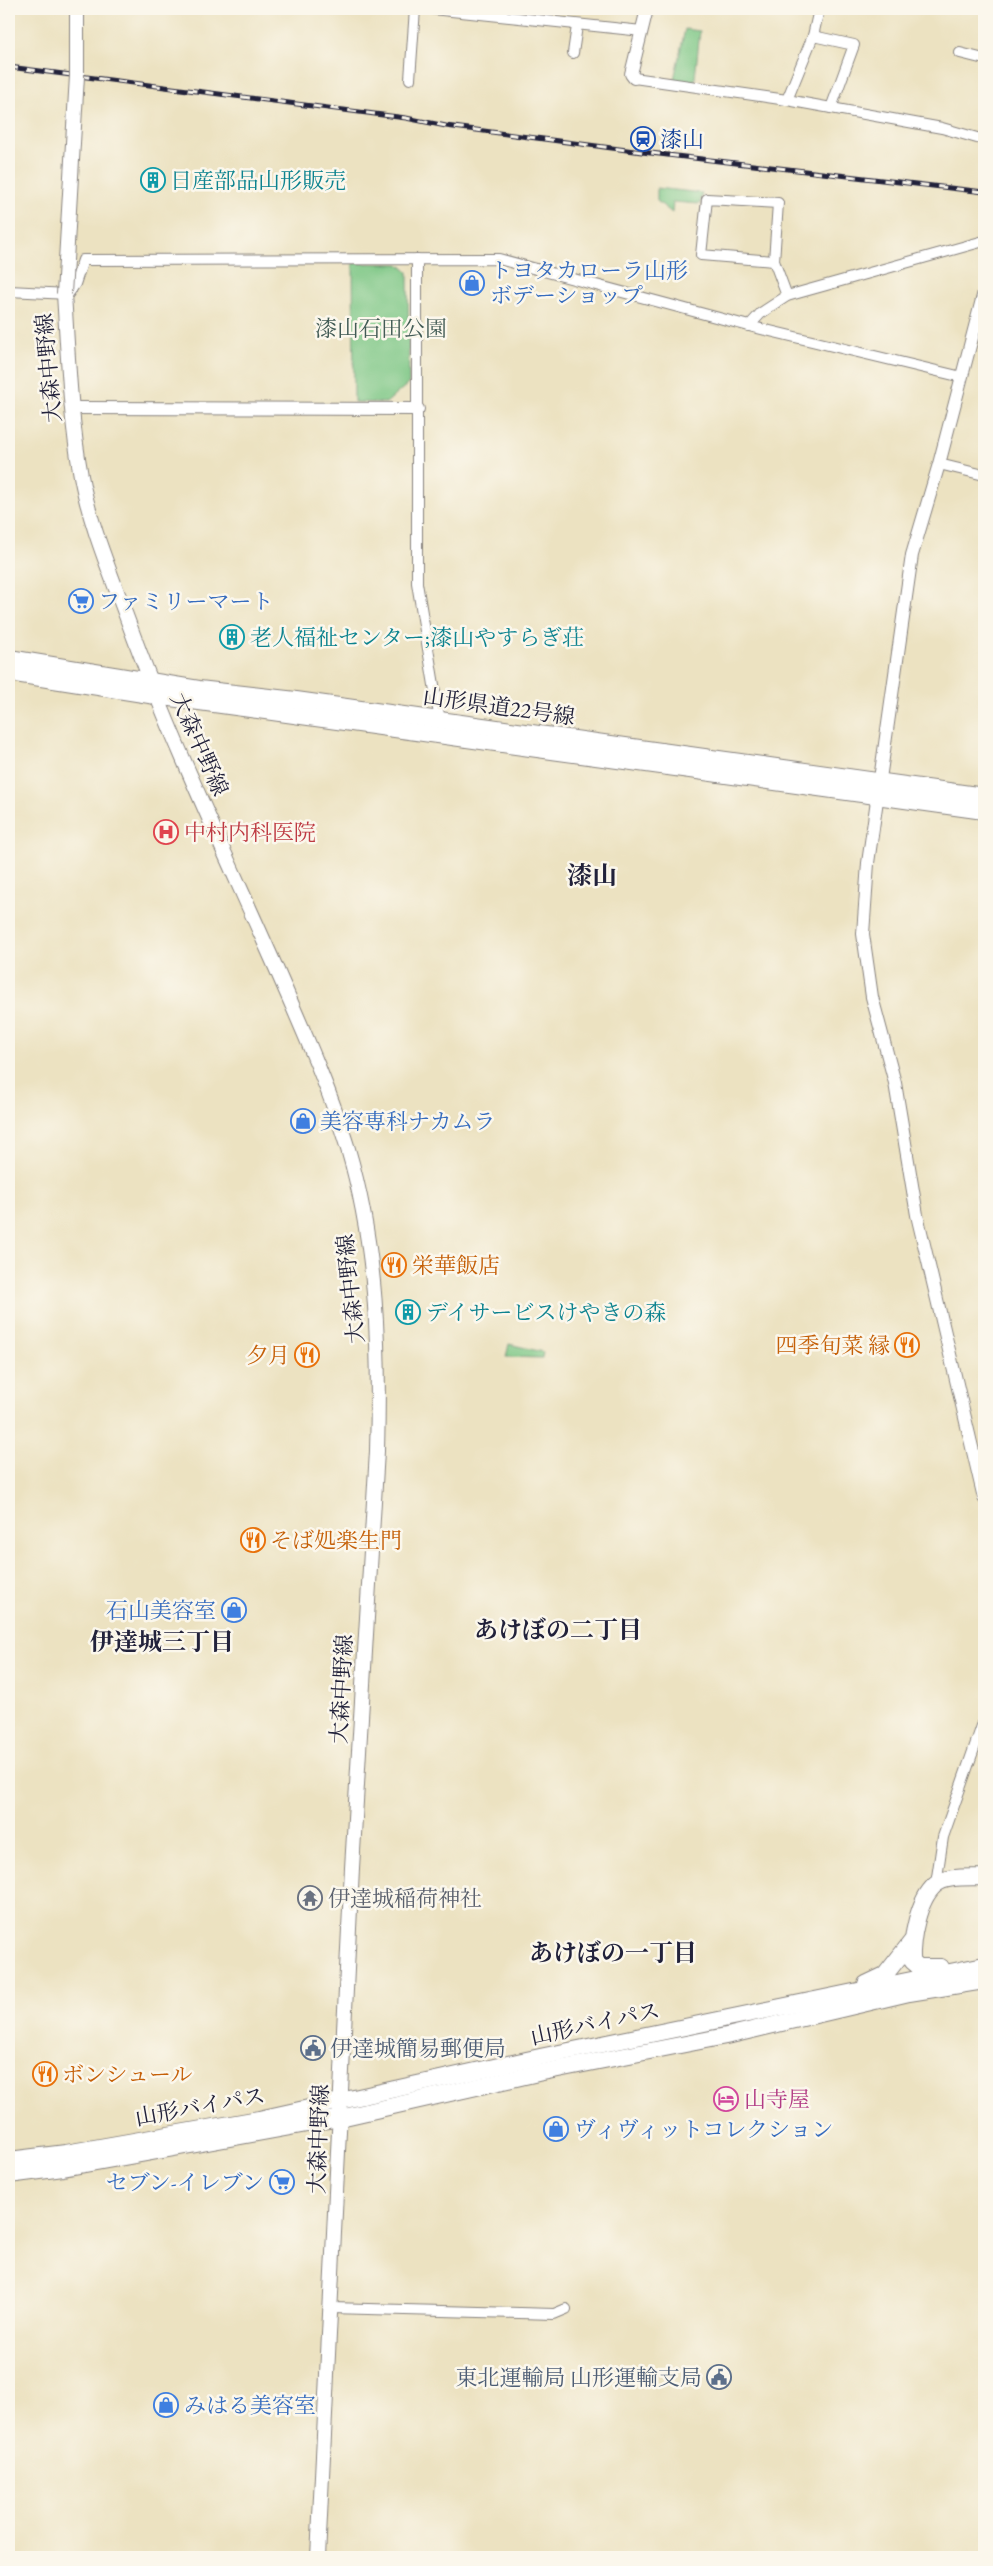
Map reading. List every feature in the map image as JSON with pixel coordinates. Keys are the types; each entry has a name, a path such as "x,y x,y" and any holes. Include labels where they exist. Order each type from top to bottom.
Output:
{"main road":[{"name":"大森中野線","path":"78,9 77,76 64,294 72,408 81,478 104,556 150,681 324,1082 348,1150 368,1245 378,1344 378,1403 340,2101 318,2557"},
{"name":"山形県道22号線","path":"9,658 150,681 440,721 878,789 984,810"},
{"name":"山形県道22号線","path":"9,673 156,696 878,789 984,796"},
{"path":"731,2018 767,2006 860,1986 885,1975 911,1942 924,1903 936,1884 949,1879 984,1877"},
{"path":"911,1942 912,1961 920,1967 936,1968 984,1959"},
{"name":"山形バイパス","path":"9,2160 66,2153 197,2130 984,1966"},
{"name":"山形バイパス","path":"9,2174 82,2164 340,2118 538,2074 730,2035 909,1993 984,1981"}],"street":[{"path":"410,79 415,9"},
{"path":"432,9 519,14 577,26 642,31"},
{"path":"647,9 631,74 634,78 787,100 942,128 984,140"},
{"path":"787,100 813,36 819,9"},
{"path":"573,53 577,26"},
{"path":"813,36 854,46 831,108"},
{"path":"960,53 984,58"},
{"path":"774,261 701,255 706,199 778,203 774,261 787,296"},
{"path":"749,326 760,313 787,296 984,241"},
{"path":"418,259 417,583 440,721"},
{"path":"9,291 68,294 75,284 83,260 499,259 749,326 962,378"},
{"path":"984,292 939,464 912,555 878,789 864,901 863,934 872,996 895,1083 917,1216 984,1498"},
{"path":"72,408 418,409"},
{"path":"939,464 984,476"},
{"path":"936,1884 944,1836 984,1720"},
{"path":"331,2308 554,2314 566,2309"}],"green space":[{"path":"685,29 700,31 694,87 673,84"},
{"path":"657,188 702,193 700,204 673,202 672,213 657,201"},
{"name":"漆山石田公園","path":"353,263 399,264 408,272 409,383 386,403 354,402"},
{"path":"509,1344 543,1352 542,1358 506,1357"}],"railway":[{"path":"9,67 406,118 446,126 642,152 984,192"}],"place":[{"name":"漆山","path":"643,139"},
{"name":"日産部品山形販売","path":"153,180"},
{"name":"トヨタカローラ山形 ボデーショップ","path":"472,283"},
{"name":"ファミリーマート","path":"81,601"},
{"name":"老人福祉センター;漆山やすらぎ荘","path":"232,637"},
{"name":"中村内科医院","path":"166,832"},
{"name":"美容専科ナカムラ","path":"303,1121"},
{"name":"栄華飯店","path":"394,1265"},
{"name":"デイサービスけやきの森","path":"408,1312"},
{"name":"四季旬菜 縁","path":"907,1345"},
{"name":"夕月","path":"307,1355"},
{"name":"そば処楽生門","path":"253,1540"},
{"name":"石山美容室","path":"234,1610"},
{"name":"伊達城稲荷神社","path":"310,1898"},
{"name":"伊達城簡易郵便局","path":"313,2048"},
{"name":"ボンシュール","path":"45,2074"},
{"name":"山寺屋","path":"726,2099"},
{"name":"ヴィヴィットコレクション","path":"556,2129"},
{"name":"セブン-イレブン","path":"282,2182"},
{"name":"東北運輸局 山形運輸支局","path":"719,2377"},
{"name":"みはる美容室","path":"166,2405"}],"district":[{"name":"漆山","path":"592,875"},
{"name":"あけぼの二丁目","path":"558,1630"},
{"name":"伊達城三丁目","path":"162,1642"},
{"name":"あけぼの一丁目","path":"613,1953"}]}
